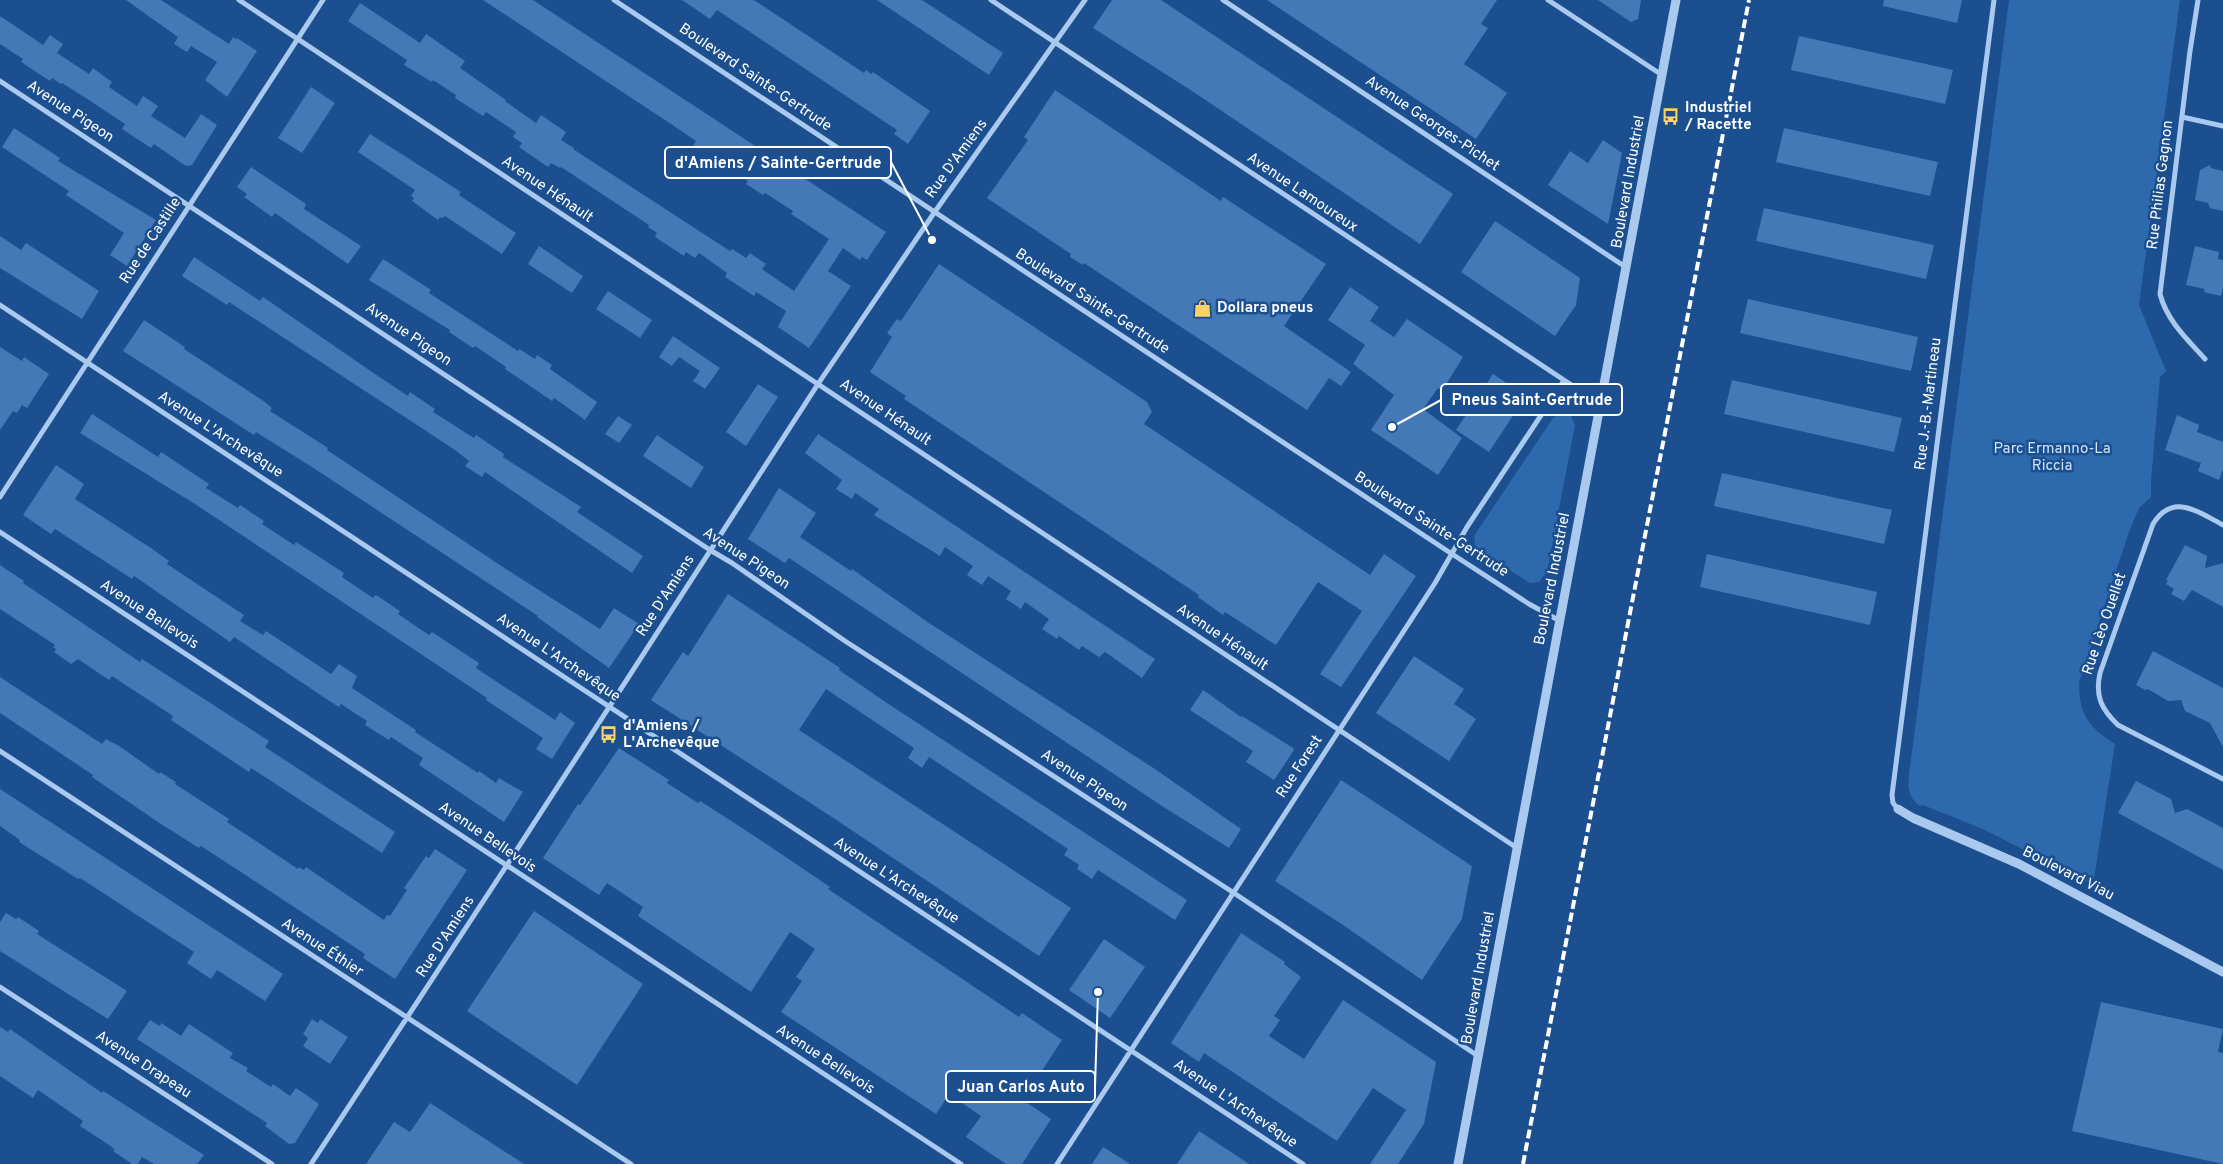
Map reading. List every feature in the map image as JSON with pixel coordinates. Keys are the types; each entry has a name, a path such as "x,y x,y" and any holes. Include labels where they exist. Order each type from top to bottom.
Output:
{"street":[{"name":"Avenue Hénault","path":"239,0 1517,848"},
{"name":"Rue de Castille","path":"0,497 323,0"},
{"name":"Boulevard Sainte-Gertrude","path":"614,0 1452,554 1529,604 1560,621"},
{"name":"Avenue Lamoureux","path":"991,0 1563,382 1600,404"},
{"name":"Rue D'Amiens","path":"311,1164 507,866 818,384 934,212 1085,0"},
{"name":"Avenue Georges-Pichet","path":"1223,0 1627,268"},
{"path":"1548,0 1662,74"},
{"name":"Boulevard Industriel","path":"1458,1164 1676,0"},
{"name":"Rue J.-B.-Martineau","path":"1898,809 1893,803 1892,794 1994,0"},
{"name":"Rue Philias Gagnon","path":"2198,0 2160,294 2164,310 2205,359"},
{"name":"Avenue Pigeon","path":"0,81 732,563 845,641 1234,893 1479,1056"},
{"path":"2182,117 2223,126"},
{"name":"Avenue L'Archevêque","path":"0,305 1303,1164"},
{"name":"Rue Forest","path":"1057,1164 1435,583 1563,382"},
{"name":"Rue Lèo Ouellet","path":"2223,525 2183,506 2170,508 2160,513 2150,534 2100,673 2098,687 2100,704 2107,715 2118,725 2223,780"},
{"name":"Avenue Bellevois","path":"0,532 961,1164"},
{"name":"Avenue Éthier","path":"0,751 631,1164"},
{"name":"Boulevard Viau","path":"1898,809 1913,818 2019,864 2223,972"},
{"name":"Avenue Drapeau","path":"0,987 272,1164"}],"green space":[{"name":"Parc Ermanno-La Riccia","path":"2009,0 2180,0 2139,305 2166,371 2160,377 2151,497 2139,508 2129,532 2079,682 2081,703 2087,719 2098,732 2115,744 2093,885 1983,829 1923,805 1920,806 1911,796 1908,782"},
{"path":"1561,413 1571,416 1575,425 1547,572 1539,582 1530,583 1477,549 1474,536 1553,418"}],"building":[{"path":"126,0 161,0 229,44 233,37 237,38 257,51 227,97 205,80 217,62 191,46 187,52 174,44 178,37"},
{"path":"483,0 533,0 886,232 867,260 862,257 860,260 843,248 828,271 851,286 809,348 778,327 786,311 756,292 754,296 725,277 727,273 699,253 695,258 686,252 684,256 655,237 657,233 648,227 649,225 561,167 551,163 548,167 519,147 522,143 513,137 516,132 486,112 483,116 455,98 456,95 433,80 432,82 404,65 407,60 348,21 360,3 420,43 426,34 465,61 460,68 536,123 541,115 566,132 561,140 573,149 730,251 732,249 746,258 750,253 766,264 762,269 794,291 829,239 791,214 793,211 765,193 763,195 746,184 748,181 722,164 720,167 699,153 700,150 693,145 696,141"},
{"path":"682,0 754,0 864,73 866,70 871,74 873,72 930,111 908,144 894,134 897,130 717,10 710,19"},
{"path":"877,0 922,0 1003,53 989,75"},
{"path":"1112,0 1161,0 1453,194 1420,244 1192,91 1093,28"},
{"path":"1267,0 1497,0 1481,24 1488,28 1464,64 1507,93 1476,139"},
{"path":"1598,0 1641,0 1638,19 1631,22"},
{"path":"1884,0 1962,0 1957,23 1883,6"},
{"path":"0,16 43,45 50,35 63,44 57,53 89,74 93,68 112,82 109,87 137,106 143,96 158,106 151,116 185,138 201,114 217,125 192,165 186,166 154,144 151,148 122,129 125,124 89,100 52,78 50,81 21,62 23,59 0,44"},
{"path":"1799,36 1953,70 1945,104 1791,70"},
{"path":"311,87 335,103 302,153 278,138"},
{"path":"1055,90 1221,201 1223,197 1326,264 1284,326 1351,372 1341,386 1329,378 1307,410 1084,263 1083,265 1070,257 1071,254 987,198 1028,140 1024,137"},
{"path":"14,128 60,158 58,161 156,220 127,266 110,255 124,233 66,195 69,191 2,147"},
{"path":"1784,128 1938,162 1930,196 1776,162"},
{"path":"370,134 461,192 459,195 516,233 502,254 445,216 443,218 440,217 438,220 412,201 414,198 411,196 415,190 358,152"},
{"path":"1603,140 1622,153 1608,224 1548,185 1570,151 1588,163"},
{"path":"2210,165 2211,168 2223,171 2223,211 2210,208 2208,203 2195,200 2200,170"},
{"path":"251,167 306,204 304,209 361,246 348,264 275,213 272,217 244,197 247,194 237,187"},
{"path":"1764,208 1934,245 1926,279 1756,241"},
{"path":"1495,221 1580,278 1576,305 1555,336 1461,272"},
{"path":"0,236 21,250 26,243 99,291 82,319 0,268"},
{"path":"539,246 583,276 572,293 528,264"},
{"path":"2195,246 2219,252 2218,259 2223,260 2221,296 2204,292 2205,289 2186,285"},
{"path":"194,257 260,301 263,297 408,396 410,392 435,409 433,412 474,438 476,435 504,454 503,457 581,507 577,512 643,556 632,573 485,472 482,477 465,466 469,461 455,450 229,302 227,305 182,276"},
{"path":"383,259 431,290 429,293 518,351 519,349 535,359 537,355 552,365 550,369 597,402 585,420 554,398 552,401 475,346 473,348 449,332 450,330 369,280"},
{"path":"939,264 1147,402 1152,412 1144,424 1370,575 1384,554 1416,576 1341,687 1320,674 1362,611 1318,582 1276,645 1225,612 1223,615 1198,597 1199,595 904,399 906,396 870,372 892,337 887,333 897,319 901,321"},
{"path":"1350,287 1379,307 1370,321 1394,337 1407,319 1463,357 1442,391 1438,388 1423,409 1462,438 1438,475 1371,430 1394,395 1353,364 1365,345 1328,320"},
{"path":"608,291 652,320 640,338 596,309"},
{"path":"1748,299 1918,337 1911,371 1740,333"},
{"path":"144,320 185,347 184,349 265,402 272,408 270,411 328,448 327,450 600,629 614,608 639,624 609,668 538,616 315,469 256,432 254,435 123,351"},
{"path":"673,336 720,368 705,389 693,381 700,371 679,357 672,366 659,357"},
{"path":"0,347 22,361 24,357 49,374 27,408 22,405 17,413 13,411 0,430"},
{"path":"1493,374 1526,396 1489,452 1456,430"},
{"path":"1732,380 1902,418 1894,452 1724,414"},
{"path":"758,384 778,397 746,446 726,432"},
{"path":"92,414 158,457 161,452 209,484 206,488 238,508 240,505 264,521 262,524 294,545 296,542 344,573 342,577 373,598 376,595 400,611 398,614 429,635 432,632 479,663 476,668 555,720 560,712 575,723 552,759 536,749 543,738 486,700 487,698 195,504 80,433"},
{"path":"2177,415 2199,425 2197,432 2223,442 2223,469 2219,480 2198,471 2201,463 2165,450"},
{"path":"618,416 632,425 619,443 605,434"},
{"path":"818,434 1155,659 1142,678 1105,652 1099,657 1082,646 1079,650 1059,636 1057,639 1042,629 1049,619 1025,602 1021,609 1006,599 1011,591 988,576 982,585 967,575 973,566 945,547 940,556 874,515 879,509 855,493 852,499 836,489 842,480 805,453"},
{"path":"657,435 704,467 691,488 643,456"},
{"path":"56,465 84,484 75,499 151,548 169,561 167,564 244,615 240,621 263,635 266,631 331,674 339,664 357,676 352,688 416,730 415,732 496,783 499,778 523,792 504,822 419,765 423,758 391,737 389,740 365,725 367,721 341,704 339,707 331,702 234,637 230,642 134,576 132,579 55,529 51,534 23,515"},
{"path":"1722,473 1892,510 1884,544 1714,506"},
{"path":"779,488 816,513 800,537 851,571 852,569 929,623 1155,769 1241,829 1229,848 1162,806 789,558 785,563 748,539"},
{"path":"2185,545 2207,556 2205,568 2223,563 2223,607 2192,590 2184,601 2171,594 2174,589 2166,584 2168,581 2166,580"},
{"path":"1707,554 1877,592 1870,625 1700,587"},
{"path":"0,565 24,581 23,583 140,662 142,659 269,741 265,747 395,832 382,853 251,768 249,772 171,720 173,716 112,676 109,680 78,659 71,664 54,652 56,649 53,647 55,645 0,609"},
{"path":"728,594 840,668 839,670 887,703 1187,900 1175,920 1098,870 1092,879 1077,869 1079,865 1064,855 1068,849 929,757 922,768 908,758 914,748 826,689 799,730 1071,908 1039,956 838,821 651,700 683,652 688,656"},
{"path":"2153,651 2223,688 2223,747 2210,723 2185,711 2181,700 2168,701 2148,689 2145,690 2136,685"},
{"path":"1414,656 1464,689 1454,704 1476,719 1449,761 1376,713"},
{"path":"0,677 102,744 106,739 159,774 160,772 176,782 175,784 229,819 227,822 298,869 299,867 304,870 306,867 384,920 387,915 390,916 407,890 404,888 426,856 429,858 435,849 467,870 395,979 363,958 365,954 201,846 199,848 158,822 92,777 93,775 0,713"},
{"path":"1203,690 1241,717 1293,748 1294,750 1274,780 1246,762 1253,751 1190,710"},
{"path":"619,748 669,780 667,783 698,803 700,801 753,835 830,887 828,889 1019,1017 1022,1013 1062,1040 1023,1100 1051,1119 1022,1164 1006,1164 966,1137 981,1116 949,1094 936,1114 781,1012 802,981 796,977 815,949 790,932 751,992 638,916 643,907 607,883 599,895 543,858 578,804 580,805"},
{"path":"1341,780 1472,866 1462,919 1422,980 1275,881"},
{"path":"2136,781 2171,799 2175,813 2187,809 2223,828 2223,870 2118,813"},
{"path":"0,789 283,974 265,1001 217,970 211,979 187,963 194,952 80,878 78,879 19,842 20,840 0,826"},
{"path":"534,911 643,984 577,1085 467,1011"},
{"path":"6,913 16,919 18,917 39,931 37,934 127,991 108,1019 0,951 0,922"},
{"path":"1241,933 1285,962 1284,964 1301,977 1274,1016 1280,1020 1269,1036 1304,1059 1343,1000 1436,1062 1424,1124 1398,1164 1370,1164 1406,1110 1373,1088 1337,1141 1204,1053 1199,1062 1171,1043"},
{"path":"1104,939 1145,967 1110,1018 1069,990"},
{"path":"2101,1002 2223,1029 2218,1052 2223,1053 2223,1164 2072,1131"},
{"path":"312,1019 318,1023 320,1019 348,1037 330,1064 303,1046 308,1038 303,1034"},
{"path":"150,1020 160,1026 161,1023 181,1036 189,1024 233,1053 230,1058 248,1068 246,1071 271,1087 273,1084 290,1096 296,1088 319,1104 295,1143 289,1144 265,1126 267,1123 137,1039"},
{"path":"0,1027 8,1032 10,1029 102,1093 103,1091 204,1155 197,1164 154,1164 142,1157 138,1164 132,1164 113,1151 115,1150 112,1147 80,1126 83,1121 38,1090 33,1098 0,1076"},
{"path":"430,1103 524,1164 366,1164 394,1122 410,1132"},
{"path":"1199,1131 1249,1164 1177,1164"},
{"path":"1103,1147 1130,1164 1092,1164"}],"railway":[{"path":"1523,1164 1749,0"}],"place":[{"name":"Industriel / Racette","path":"1671,117"},
{"name":"d'Amiens / Sainte-Gertrude","path":"932,240"},
{"name":"Dollara pneus","path":"1203,308"},
{"name":"Pneus Saint-Gertrude","path":"1392,427"},
{"name":"d'Amiens / L'Archevêque","path":"609,735"},
{"name":"Juan Carlos Auto","path":"1098,992"}]}
